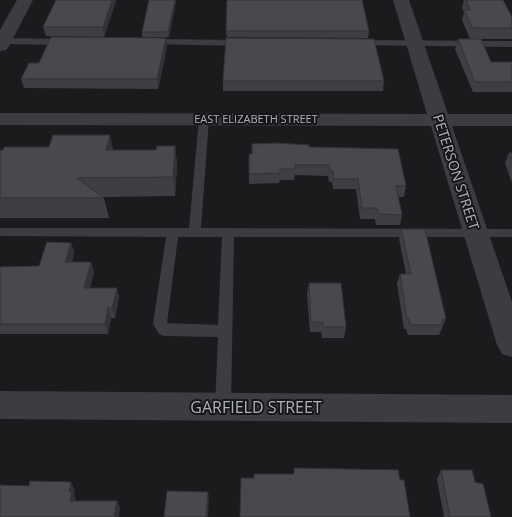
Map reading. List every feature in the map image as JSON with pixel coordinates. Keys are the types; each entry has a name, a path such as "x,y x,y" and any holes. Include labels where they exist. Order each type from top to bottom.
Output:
{"street":[{"path":"1,43 25,0"},
{"name":"PETERSON STREET","path":"401,0 512,345"},
{"name":"EAST ELIZABETH STREET","path":"0,119 512,120"},
{"name":"GARFIELD STREET","path":"0,405 512,408"}],"lane":[{"path":"1,43 70,42"},
{"path":"139,42 256,43"},
{"path":"344,43 512,44"},
{"path":"195,232 204,119"},
{"path":"0,232 512,233"},
{"path":"173,232 160,324 164,330 225,331"},
{"path":"223,407 228,232"}],"building":[{"path":"56,0 112,0 103,27 43,27"},
{"path":"149,0 175,0 168,32 142,32"},
{"path":"227,0 362,0 369,31 226,31"},
{"path":"466,0 503,0 512,17 512,28 473,28 464,10 470,10"},
{"path":"51,37 166,38 157,79 21,79 29,63 39,63"},
{"path":"226,38 374,39 384,81 223,81"},
{"path":"458,39 481,39 491,62 512,62 512,82 475,82"},
{"path":"53,135 110,135 106,150 156,150 157,146 175,146 173,177 77,178 104,198 0,198 0,150 3,150 4,147 49,147"},
{"path":"252,144 309,145 309,147 398,149 406,186 396,186 402,215 379,214 377,208 362,208 358,179 334,179 333,171 330,171 329,165 295,165 295,169 280,169 280,173 249,174 249,154 252,154"},
{"path":"401,229 425,229 446,319 442,319 443,325 411,325 409,319 407,319 400,274 411,274"},
{"path":"47,242 71,243 65,262 91,262 84,288 117,288 112,308 108,308 105,324 0,324 0,267 39,266"},
{"path":"309,283 341,283 346,327 323,327 323,322 311,322"},
{"path":"294,468 398,470 400,480 404,480 410,517 240,517 241,478 254,478 254,474 294,474"},
{"path":"441,470 472,470 475,482 483,484 491,517 450,517"},
{"path":"30,481 71,482 69,492 72,492 70,501 117,501 114,517 0,517 0,485 29,486"},
{"path":"167,491 208,492 206,517 164,517"}]}
